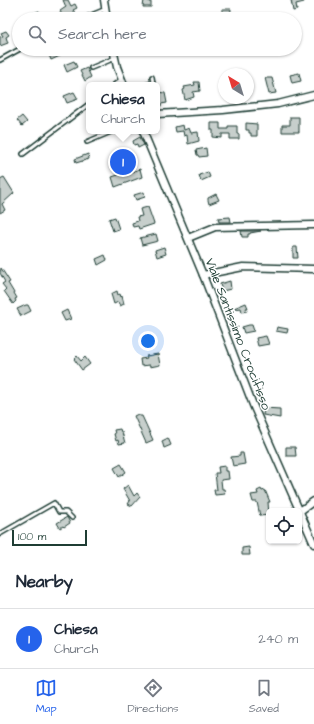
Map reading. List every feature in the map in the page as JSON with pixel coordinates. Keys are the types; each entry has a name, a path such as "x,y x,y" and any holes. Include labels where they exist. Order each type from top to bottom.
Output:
{"street":[{"path":"104,0 106,12"},
{"path":"115,58 123,82"},
{"path":"160,114 223,110 278,104 314,95"},
{"name":"Viale Santissimo Crocifisso","path":"144,134 203,275 253,405 299,508"},
{"path":"188,238 215,227 314,225"},
{"path":"203,275 243,267 314,269"},
{"path":"302,510 314,501"},
{"name":"Viale Santissimo Crocifisso","path":"302,516 314,544"}],"lane":[{"path":"99,12 106,9"},
{"path":"0,60 12,53"},
{"path":"90,68 115,58"},
{"path":"152,77 153,82"},
{"path":"23,154 86,106"},
{"path":"87,142 107,134"},
{"path":"0,534 54,503 59,512 66,512 72,518"}],"building":[{"path":"63,0 68,0 71,6 75,4 77,8 73,10 74,12 60,12 66,7"},
{"path":"144,0 149,0 149,2 151,2 151,7 143,7"},
{"path":"291,0 304,0 304,2 296,4 297,10 293,11"},
{"path":"222,9 231,9 231,12 222,12"},
{"path":"6,31 9,35 6,37 8,43 0,46 0,37 3,36 1,33"},
{"path":"49,56 60,56 51,60"},
{"path":"74,61 77,67 67,72 64,65"},
{"path":"87,68 91,77 85,81 80,71"},
{"path":"299,73 301,81 292,83 290,75"},
{"path":"265,78 272,78 276,93 269,94"},
{"path":"194,82 199,82 200,91 193,92 194,97 185,100 183,90 185,89 184,87 195,85"},
{"path":"74,92 78,99 67,103 64,96"},
{"path":"160,92 165,93 167,103 161,104 161,106"},
{"path":"22,116 27,122 22,126 17,120"},
{"path":"290,117 299,117 299,132 282,132 282,125 290,125"},
{"path":"211,123 220,123 220,129 228,129 228,126 237,126 237,134 239,134 239,139 230,139 230,134 222,134 222,138 213,137"},
{"path":"246,123 257,124 257,136 251,136 249,130 246,130"},
{"path":"183,125 184,130 189,128 191,133 198,132 199,141 188,144 187,135 184,136 183,131 176,132 175,127"},
{"path":"140,137 144,145 138,148 137,144 134,145 133,141"},
{"path":"206,148 207,156 199,157 197,155 196,150"},
{"path":"88,154 89,159 76,163 75,159"},
{"path":"131,155 133,163 126,165 128,173 140,169 142,177 115,187 112,177 121,174 119,166 116,167 114,160"},
{"path":"208,172 210,177 201,181 199,175"},
{"path":"4,177 14,193 2,204 5,210 0,213 0,179"},
{"path":"144,192 145,197 136,200 134,195"},
{"path":"216,194 219,200 209,204 208,198"},
{"path":"148,207 154,224 139,229 138,226 133,227 132,223 138,221 137,217 142,216 140,209"},
{"path":"115,217 119,229 113,231 109,219"},
{"path":"230,217 231,222 219,222 218,218"},
{"path":"241,231 261,231 250,233 248,234 248,237 242,237"},
{"path":"156,234 158,241 142,245 140,238"},
{"path":"164,247 166,254 157,257 155,250"},
{"path":"293,247 297,247 298,258 293,258"},
{"path":"105,255 107,260 98,265 96,259"},
{"path":"1,268 10,282 8,283 17,298 13,304 4,291 6,289 2,284 5,282 0,273"},
{"path":"230,281 231,289 222,291 220,284"},
{"path":"117,291 118,295 120,294 121,297 122,296 124,304 120,306 118,302 114,304 111,294"},
{"path":"246,303 248,308 246,308 247,311 242,312 241,308 234,308"},
{"path":"28,305 31,311 21,316 17,309"},
{"path":"67,310 71,319 65,321 61,313"},
{"path":"252,325 254,331 244,333 242,327"},
{"path":"277,327 288,329 287,333 276,331"},
{"path":"266,336 269,344 258,346 256,338"},
{"path":"158,354 160,365 150,367 150,365 141,366 140,359 147,358 146,356"},
{"path":"77,356 81,361 85,357 90,364 82,370 74,359"},
{"path":"264,408 280,409 280,418 263,415"},
{"path":"138,414 139,416 142,416 153,440 146,443 134,416"},
{"path":"120,429 125,443 119,444 118,440 116,441 114,430"},
{"path":"168,438 171,445 164,448 162,441"},
{"path":"286,447 295,447 296,456 286,456"},
{"path":"240,453 243,453 245,464 233,466 231,457 240,456"},
{"path":"121,464 126,472 119,477 114,468"},
{"path":"225,466 225,471 228,471 229,479 221,480 222,489 224,489 225,494 215,495 214,490 217,490 215,473 219,473 218,467"},
{"path":"128,485 134,496 137,493 140,497 132,506 128,504 130,501 123,489"},
{"path":"261,489 262,491 265,490 270,502 268,502 268,508 266,508 266,515 260,516 257,502 253,502 251,495 258,494 257,491"},
{"path":"67,517 70,523 60,528 57,523"},
{"path":"249,547 250,555 242,555 242,548"}],"place":[{"name":"Chiesa","path":"123,162"}]}
